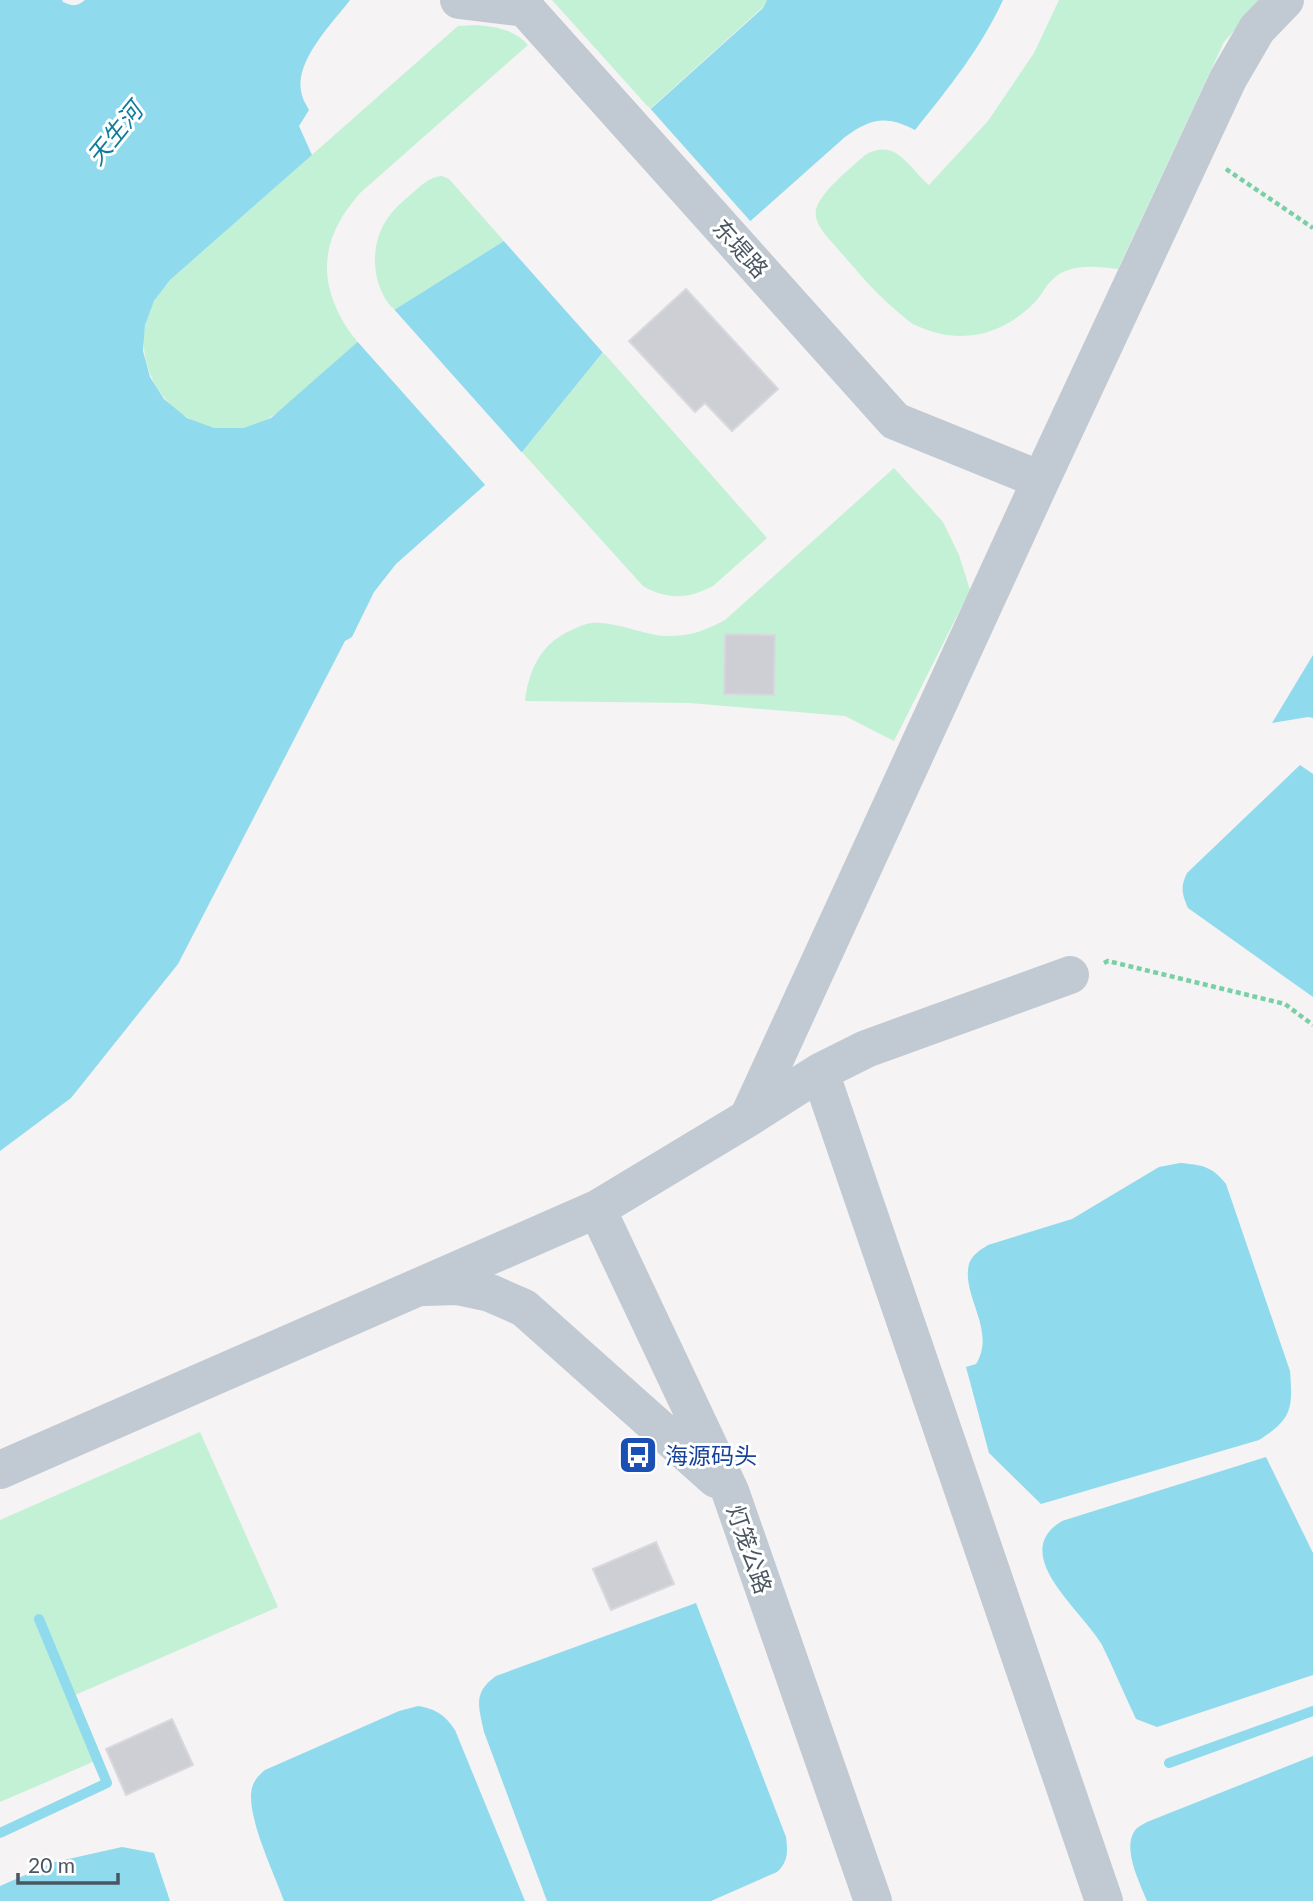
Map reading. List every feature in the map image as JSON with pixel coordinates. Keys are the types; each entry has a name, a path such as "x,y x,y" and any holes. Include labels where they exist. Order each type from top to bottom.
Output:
{"street":[{"path":"748,1118 1228,79 1257,29 1285,0"},
{"name":"东堤路","path":"470,2 524,8 895,421 1041,480"},
{"path":"0,1469 597,1209 820,1072 866,1049 1070,975"},
{"path":"820,1072 1104,1901"},
{"name":"灯笼公路","path":"597,1209 730,1491 873,1901"},
{"path":"416,1288 457,1286 490,1293 524,1308 730,1491"}],"path":[{"path":"1196,149 1313,228"},
{"path":"1070,975 1108,961 1285,1004 1313,1025"}],"green space":[{"path":"552,0 767,0 763,7 650,109"},
{"path":"1059,0 1261,0 1224,42 1118,269 1092,267 1066,271 1052,280 1035,302 1019,316 992,331 977,335 947,335 915,325 879,295 826,235 816,218 818,203 845,173 865,155 876,150 885,150 901,156 929,185 988,121 1034,53"},
{"path":"476,25 504,30 516,35 528,45 360,193 341,218 330,245 327,274 330,289 342,320 358,342 289,405 258,424 222,429 202,424 184,415 156,386 148,368 144,347 146,319 170,280 458,26"},
{"path":"442,176 449,179 504,241 394,310 386,300 377,278 377,241 389,216 398,206 428,180"},
{"path":"603,352 767,538 713,586 687,595 669,596 643,586 522,452"},
{"path":"894,468 943,522 959,555 970,590 894,741 845,716 690,703 525,701 534,667 545,649 563,634 580,626 608,624 656,635 673,636 696,632 725,620"},
{"path":"200,1432 278,1607 75,1695 102,1758 0,1802 0,1520"}],"water":[{"name":"天生河","path":"0,0 62,0 74,5 85,0 350,0 324,32 303,70 300,83 309,110 299,126 312,155 170,280 154,301 145,325 143,351 150,377 164,399 187,418 214,428 244,428 271,418 394,310 504,241 763,8 767,0 1003,0 952,84 915,130 895,122 879,121 871,122 845,137 603,352 522,452 396,564 374,592 352,637 345,641 178,964 71,1098 0,1151"},
{"path":"1313,655 1313,718 1272,723"},
{"path":"1300,765 1313,774 1313,997 1188,908 1183,890 1187,873"},
{"path":"1180,1163 1206,1168 1216,1173 1226,1184 1290,1371 1291,1395 1288,1412 1278,1426 1259,1440 1041,1504 989,1453 966,1367 976,1364 983,1339 970,1288 969,1264 974,1255 988,1245 1072,1219 1159,1167"},
{"path":"1266,1457 1313,1553 1313,1675 1157,1727 1136,1719 1102,1645 1066,1600 1045,1566 1042,1550 1047,1534 1062,1521"},
{"path":"696,1603 786,1837 787,1852 783,1864 777,1872 711,1901 547,1901 484,1732 479,1701 483,1688 496,1676"},
{"path":"418,1706 440,1714 455,1730 525,1901 284,1901 253,1813 251,1799 255,1780 265,1770 399,1711"},
{"path":"1313,1756 1313,1901 1147,1901 1131,1854 1130,1844 1137,1828"},
{"path":"122,1847 154,1853 170,1901 0,1901 0,1886 55,1862"}],"pier":[{"path":"648,106 752,223 605,355 502,239"},
{"path":"392,307 524,455 487,487 356,340"}],"building":[{"path":"686,289 778,389 732,431 705,403 695,412 629,341"},
{"path":"725,634 775,635 774,695 724,694"},
{"path":"656,1542 674,1584 611,1610 593,1569"},
{"path":"172,1719 193,1765 126,1795 106,1749"}],"waterway":[{"path":"0,1833 107,1783 39,1619"},
{"path":"1169,1763 1313,1711"}],"place":[{"name":"海源码头","path":"638,1455"}]}
